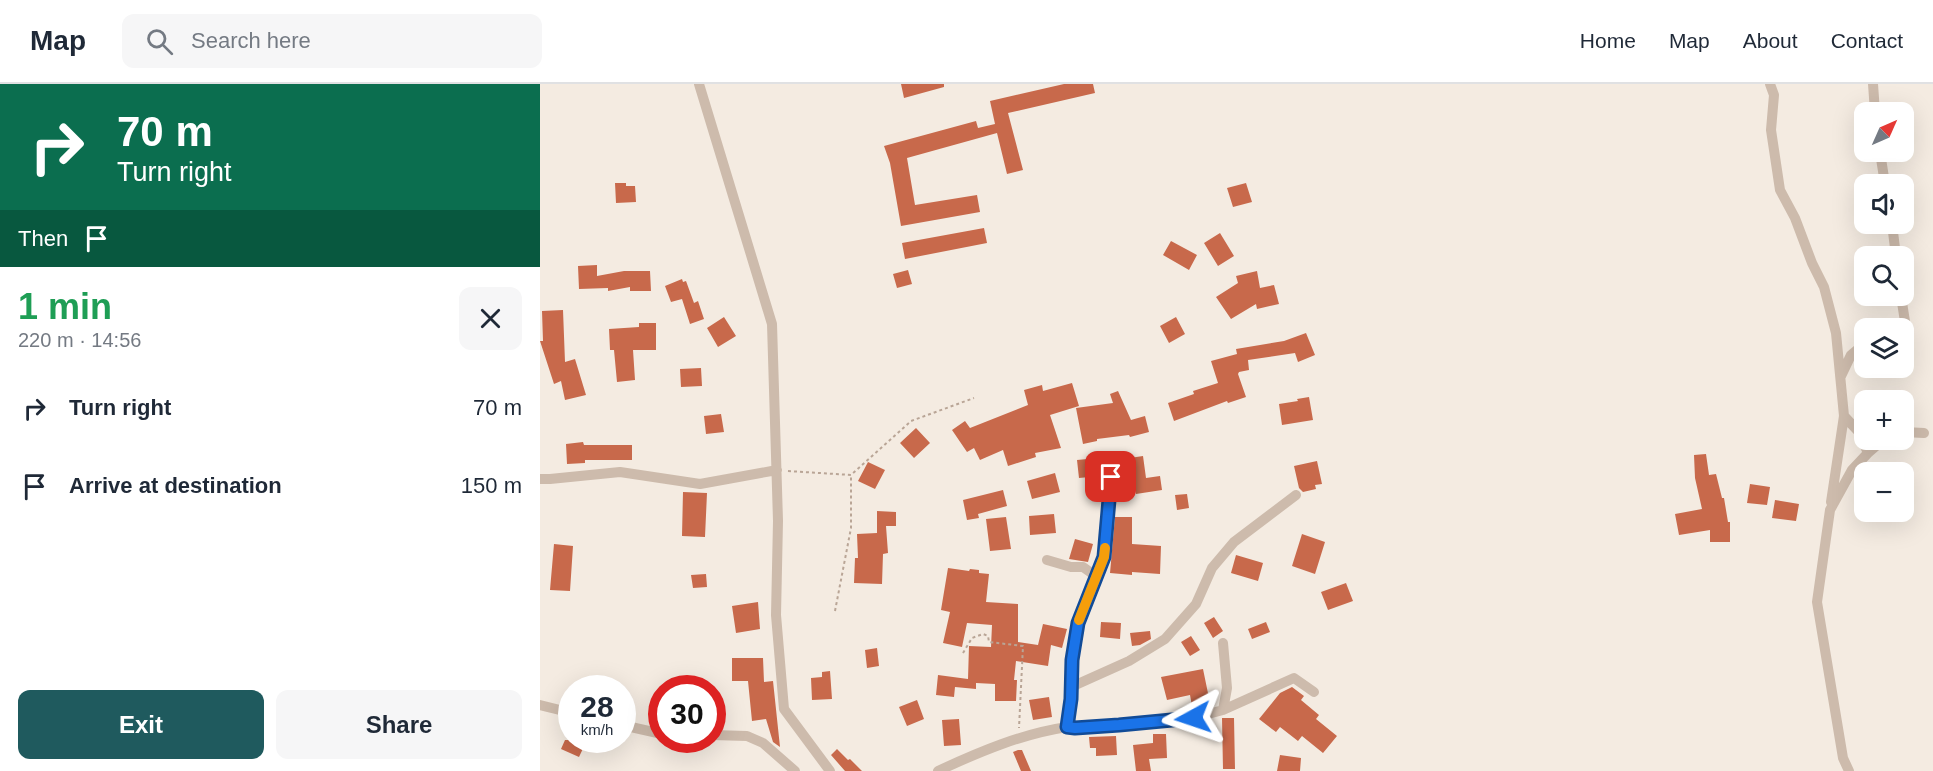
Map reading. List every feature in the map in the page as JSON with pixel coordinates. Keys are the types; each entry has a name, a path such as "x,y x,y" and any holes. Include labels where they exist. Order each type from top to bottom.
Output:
{"street":[{"path":"699,84 772,324 777,470 776,615 784,709 830,771"},
{"path":"1770,84 1774,95 1772,130 1780,190 1795,218 1824,287 1836,333 1844,416 1817,602 1843,758 1849,771"},
{"path":"1873,84 1874,102"},
{"path":"1840,379 1854,352"},
{"path":"1844,416 1858,431 1868,453"},
{"path":"1914,432 1924,433"},
{"path":"1830,510 1852,470 1871,450"},
{"path":"540,479 620,472 700,484 777,470"},
{"path":"1067,727 1071,705 1072,660 1078,623 1104,557 1111,477"},
{"path":"1071,687 1129,661 1165,639 1196,604 1212,568 1234,542 1296,495"},
{"path":"1047,560 1060,565 1083,567 1097,577"},
{"path":"1223,710 1227,688 1224,643"},
{"path":"938,771 981,751 1045,730 1193,718 1223,710 1293,678 1314,692"},
{"path":"540,705 558,710"},
{"path":"726,735 747,736 763,743 795,771"}],"path":[{"path":"777,470 850,475 911,421 974,398"},
{"path":"835,611 851,528 850,475"},
{"path":"963,653 972,638 983,634 988,636 989,642 1023,646 1018,736"}],"building":[{"path":"901,84 944,84 944,87 904,98"},
{"path":"1064,84 1093,84 1095,93 1008,113 1023,170 1007,174 997,133 907,158 915,205 977,195 980,212 901,226 890,163 884,146 976,121 978,128 995,124 990,101"},
{"path":"615,183 635,186 636,202 616,203"},
{"path":"1246,183 1252,202 1233,207 1227,188"},
{"path":"984,228 987,243 905,259 902,243"},
{"path":"1220,233 1234,256 1218,266 1204,243"},
{"path":"1171,241 1197,255 1189,270 1163,255"},
{"path":"597,265 597,276 624,271 650,271 651,291 630,291 630,287 608,291 608,288 579,289 578,266"},
{"path":"908,270 912,284 897,288 893,274"},
{"path":"1257,271 1260,288 1274,285 1279,304 1257,309 1256,304 1231,319 1216,297 1238,283 1236,276"},
{"path":"682,279 683,282 686,281 694,303 698,301 704,319 690,324 682,299 671,302 665,286"},
{"path":"563,310 565,362 575,359 586,395 565,400 561,381 554,384 540,341 543,341 542,311"},
{"path":"724,317 736,336 718,347 707,328"},
{"path":"1176,317 1185,334 1169,343 1160,326"},
{"path":"639,323 656,323 656,350 633,350 635,380 617,382 614,350 610,350 609,329 639,327"},
{"path":"1306,333 1315,355 1298,362 1295,353 1248,360 1249,370 1238,374 1246,397 1228,403 1227,401 1174,421 1168,403 1194,394 1193,391 1218,383 1211,361 1237,354 1236,349 1284,341"},
{"path":"701,368 702,386 681,387 680,369"},
{"path":"1072,383 1079,406 1050,415 1061,448 1035,453 1036,457 1008,466 1003,450 980,460 974,448 967,452 952,430 965,421 970,428 1028,405 1024,390 1042,385 1043,391"},
{"path":"1118,391 1131,420 1145,416 1149,432 1130,437 1129,435 1097,439 1097,441 1083,444 1076,408 1113,403 1110,394"},
{"path":"1309,397 1313,420 1282,425 1279,404"},
{"path":"721,414 724,432 706,434 704,416"},
{"path":"916,428 930,443 914,458 900,443"},
{"path":"583,442 584,445 632,445 632,460 585,460 585,463 567,464 566,444"},
{"path":"1706,454 1709,475 1716,474 1722,498 1724,498 1728,522 1730,522 1730,542 1710,542 1710,530 1679,535 1675,514 1702,509 1695,478 1694,455"},
{"path":"1143,456 1146,478 1160,476 1162,490 1136,494 1133,476 1126,477 1123,459"},
{"path":"1098,458 1100,476 1079,478 1077,460"},
{"path":"1317,461 1322,484 1315,485 1316,489 1303,492 1299,488 1294,466"},
{"path":"868,462 885,470 875,489 858,481"},
{"path":"1055,473 1060,492 1032,499 1027,481"},
{"path":"1750,484 1770,487 1767,505 1747,503"},
{"path":"1003,490 1007,506 978,514 979,518 967,520 963,500"},
{"path":"683,492 707,493 705,537 682,536"},
{"path":"1187,494 1189,508 1177,510 1175,495"},
{"path":"1775,500 1799,504 1796,521 1772,518"},
{"path":"877,511 896,512 896,526 886,526 888,553 883,554 882,584 854,583 855,558 858,558 857,534 877,533"},
{"path":"1054,514 1056,533 1030,535 1029,516"},
{"path":"1006,517 1011,549 990,551 986,519"},
{"path":"1115,517 1132,517 1132,544 1161,546 1160,574 1110,573"},
{"path":"1302,534 1325,542 1315,574 1292,566"},
{"path":"1075,539 1093,544 1088,562 1069,559"},
{"path":"554,544 573,546 570,591 550,590"},
{"path":"1236,555 1263,563 1258,581 1231,573"},
{"path":"948,568 979,570 979,573 989,574 986,602 1018,604 1018,642 1038,645 1043,624 1067,629 1062,648 1051,645 1048,666 1016,661 1014,680 1017,680 1016,701 995,701 995,684 976,683 976,689 955,687 954,697 936,695 938,675 968,679 969,646 991,647 992,625 967,623 962,647 943,643 950,612 941,610"},
{"path":"706,574 707,587 693,588 691,575"},
{"path":"1346,583 1353,601 1328,610 1321,592"},
{"path":"758,602 760,629 736,633 732,606"},
{"path":"1214,617 1223,631 1213,638 1204,623"},
{"path":"1101,622 1121,623 1120,639 1100,637"},
{"path":"1266,622 1270,632 1252,639 1248,629"},
{"path":"1150,631 1151,639 1140,645 1132,646 1130,633"},
{"path":"1191,636 1200,650 1190,656 1181,642"},
{"path":"877,648 879,666 867,668 865,650"},
{"path":"732,658 763,658 764,682 773,681 780,747 773,742 766,719 752,721 748,681 732,681"},
{"path":"1203,669 1210,703 1192,706 1190,695 1167,700 1161,677"},
{"path":"830,671 832,699 812,700 811,678 822,677 822,672"},
{"path":"1292,687 1304,696 1301,700 1319,715 1316,719 1337,736 1323,753 1302,736 1298,741 1280,727 1276,732 1259,719 1280,693"},
{"path":"1049,697 1052,717 1033,720 1029,700"},
{"path":"917,700 924,719 907,726 899,707"},
{"path":"1222,718 1234,718 1235,769 1223,769"},
{"path":"959,719 961,745 944,746 942,720"},
{"path":"1153,734 1166,734 1167,758 1149,759 1151,771 1136,771 1133,745 1153,743"},
{"path":"1116,736 1117,755 1096,756 1096,748 1090,748 1089,737"},
{"path":"837,749 862,771 845,771 831,755"},
{"path":"1022,750 1031,771 1021,771 1013,752"},
{"path":"1280,755 1301,758 1300,771 1277,771"}],"slow traffic":[{"path":"1079,620 1090,598 1105,548"}],"route":[{"path":"1111,477 1104,557 1090,598 1078,623 1072,660 1071,699 1067,727 1193,718"}]}
